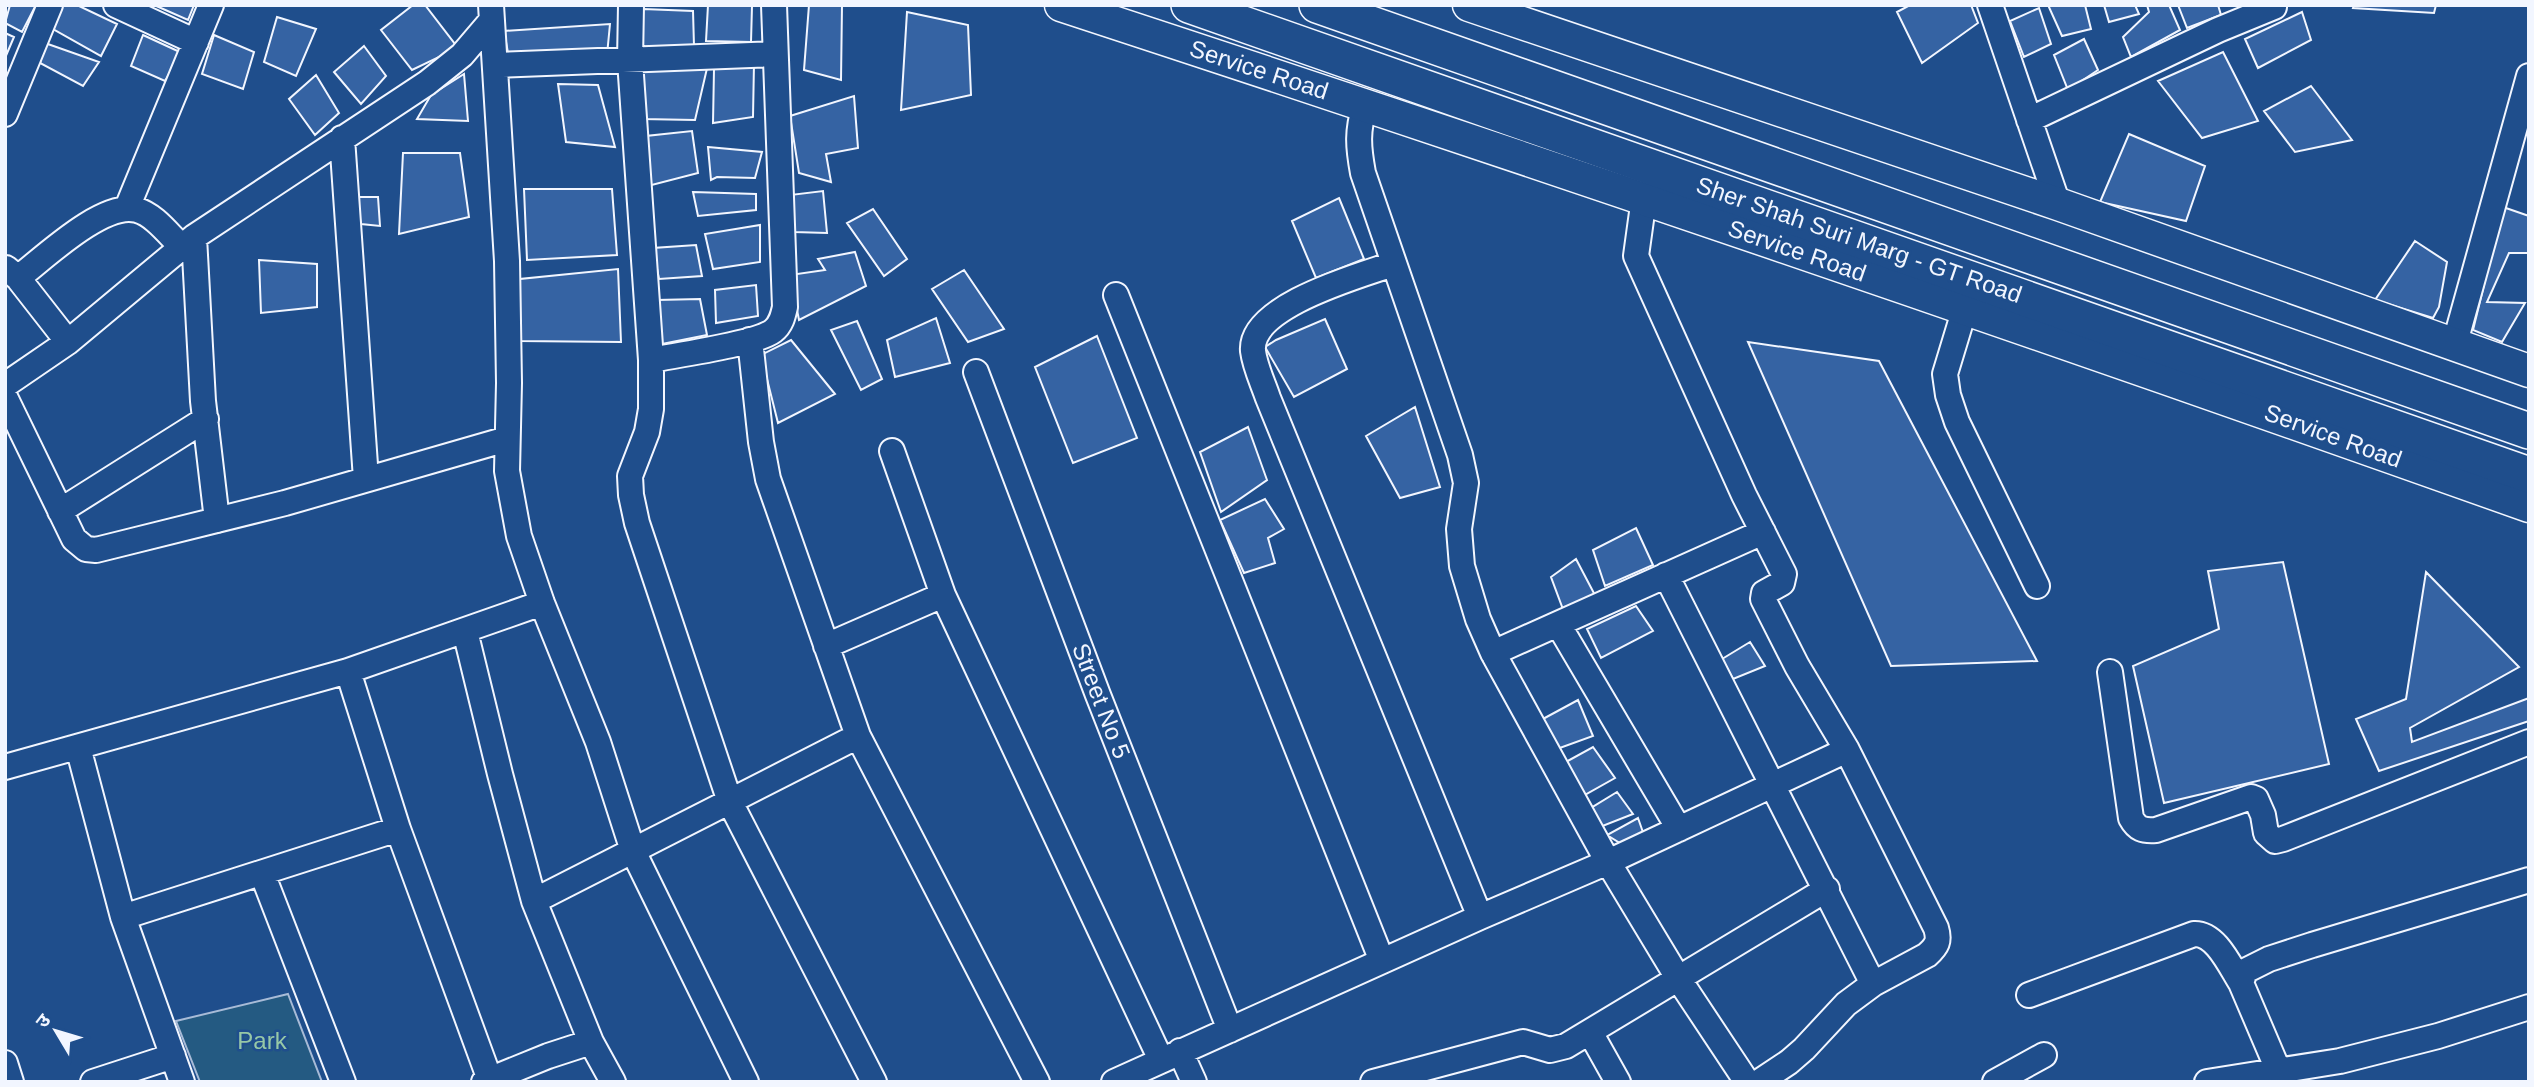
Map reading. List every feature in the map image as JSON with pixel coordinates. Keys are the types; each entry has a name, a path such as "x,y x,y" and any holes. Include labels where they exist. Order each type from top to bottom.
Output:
{"highway":[{"name":"Sher Shah Suri Marg - GT Road","path":"1189,5 2529,475"},
{"name":"Sher Shah Suri Marg - GT Road","path":"1317,5 2529,431"}],"main road":[{"name":"Service Road","path":"1061,5 1644,198 2529,506"},
{"path":"1469,5 2058,204 2529,371"}],"street":[{"path":"5,114 50,5"},
{"path":"116,5 195,43"},
{"path":"127,208 211,5"},
{"path":"631,5 630,61 651,409 647,432 630,476 637,523 730,802 869,1080"},
{"path":"650,360 750,340 773,331 783,318 785,307 774,5"},
{"path":"1990,5 2058,204"},
{"path":"2029,120 2274,6"},
{"path":"491,13 507,261 507,471 519,536 542,603 598,742 633,851 746,1082"},
{"path":"5,385 68,342 188,242 445,69 462,55 491,13"},
{"path":"495,65 775,54"},
{"path":"2454,346 2529,76"},
{"path":"1365,105 1359,127 1358,145 1363,173 1460,455 1466,483 1458,546 1478,619 1493,653 1608,862 1678,978 1747,1082"},
{"path":"342,138 366,479"},
{"path":"1644,198 1636,256 1785,577 1782,583 1764,593 1763,599 1797,666 1847,750 1939,938 1927,955 1873,985 1846,1004 1789,1062 1759,1082"},
{"path":"68,342 12,273 98,218 127,208 145,213 188,242"},
{"path":"188,242 217,520"},
{"path":"1393,264 1308,295 1279,311 1257,331 1253,350 1268,398 1480,917"},
{"path":"1116,295 1382,961"},
{"path":"1965,308 1945,374 1948,395 1957,422 2037,586"},
{"path":"750,340 768,480 858,736 1037,1082"},
{"name":"Street No 5","path":"976,372 1098,695 1230,1030"},
{"path":"5,397 74,539 86,550 96,550 217,520 507,439"},
{"path":"60,510 206,419"},
{"path":"892,452 943,596 1170,1055 1194,1082"},
{"path":"1493,653 1763,533"},
{"path":"1665,575 1873,985"},
{"path":"826,646 943,596"},
{"path":"7,760 78,747 348,671 542,603"},
{"path":"1558,624 1679,829"},
{"path":"465,631 534,901 592,1042 614,1082"},
{"path":"348,671 398,829 487,1081 548,1056 592,1042"},
{"path":"2110,672 2131,818 2136,827 2144,831 2156,830 2251,797 2260,805 2266,834 2275,841 2529,742"},
{"path":"534,901 858,736"},
{"path":"78,747 123,917 182,1082"},
{"path":"1114,1082 1608,862 1847,750"},
{"path":"123,917 398,829"},
{"path":"262,873 343,1082"},
{"path":"2241,983 2245,971 2269,960 2436,906 2529,880"},
{"path":"1373,1082 1511,1044 1523,1042 1550,1050 1566,1046 1826,889"},
{"path":"2029,995 2193,934 2206,935 2213,941 2241,983 2279,1072"},
{"path":"2207,1082 2340,1061 2438,1036 2529,1007"},
{"path":"1590,1032 1618,1082"},
{"path":"1995,1082 2044,1055"},
{"path":"93,1082 173,1056"},
{"path":"5,1063 11,1082"}],"green space":[{"name":"Park","path":"288,994 322,1082 200,1082 176,1021"}],"building":[{"path":"10,5 36,5 22,32 5,23"},
{"path":"62,5 77,5 117,24 101,56 53,29"},
{"path":"154,5 194,5 188,20"},
{"path":"413,5 425,5 458,48 412,70 381,30"},
{"path":"708,5 752,6 751,42 706,41"},
{"path":"809,5 842,5 841,80 804,70"},
{"path":"1910,5 1971,5 1978,23 1922,63 1897,12"},
{"path":"2048,5 2085,5 2091,29 2062,36"},
{"path":"2104,5 2135,5 2139,14 2109,22"},
{"path":"2147,5 2169,5 2180,30 2131,57 2123,37 2149,12"},
{"path":"2178,5 2218,5 2221,15 2187,28"},
{"path":"2354,5 2436,5 2434,13 2353,8"},
{"path":"2039,8 2051,44 2024,57 2010,21"},
{"path":"643,9 693,11 694,46 637,47"},
{"path":"907,12 968,25 971,95 901,110"},
{"path":"2302,12 2311,40 2258,68 2245,39"},
{"path":"277,17 316,29 296,76 264,62"},
{"path":"610,24 607,55 508,53 504,31"},
{"path":"5,33 14,37 5,58"},
{"path":"143,35 182,53 165,81 131,66"},
{"path":"214,35 254,52 243,89 202,74"},
{"path":"2084,39 2098,70 2068,90 2054,55"},
{"path":"45,43 99,62 83,86 40,63"},
{"path":"364,46 386,76 361,104 334,72"},
{"path":"2223,52 2258,121 2202,138 2158,81"},
{"path":"754,63 753,117 713,123 714,69"},
{"path":"708,64 695,120 642,119 640,69"},
{"path":"464,74 468,121 417,119 431,95"},
{"path":"316,75 339,113 315,135 289,99"},
{"path":"558,84 598,85 615,147 566,142"},
{"path":"2311,86 2352,140 2295,152 2264,111"},
{"path":"854,96 858,148 826,154 831,182 799,173 790,116"},
{"path":"692,131 698,173 644,187 646,136"},
{"path":"2129,134 2205,166 2186,221 2100,202"},
{"path":"708,147 762,152 755,178 717,177 711,180"},
{"path":"403,153 460,153 469,217 399,234"},
{"path":"524,189 612,189 617,255 527,260"},
{"path":"823,191 827,233 794,232 790,195"},
{"path":"693,192 756,194 756,210 698,216"},
{"path":"355,197 378,197 380,226 361,224"},
{"path":"1339,198 1364,259 1316,278 1292,221"},
{"path":"2503,207 2529,216 2529,253 2509,253 2487,302 2525,303 2502,342 2473,330"},
{"path":"873,209 907,259 884,276 847,223"},
{"path":"760,225 760,262 713,269 705,234"},
{"path":"2415,241 2447,262 2439,307 2433,318 2375,300"},
{"path":"696,245 702,276 659,279 653,248"},
{"path":"855,252 866,286 799,320 790,275 825,270 818,259"},
{"path":"259,260 317,264 317,307 261,313"},
{"path":"618,269 621,342 519,341 520,279"},
{"path":"964,270 1004,329 968,342 932,289"},
{"path":"756,285 758,316 716,323 715,290"},
{"path":"700,299 707,335 662,344 657,300"},
{"path":"936,318 950,363 895,377 887,340"},
{"path":"1325,319 1347,369 1294,397 1265,347"},
{"path":"857,321 882,379 861,390 831,330"},
{"path":"1097,336 1137,438 1073,463 1035,367"},
{"path":"791,340 835,394 778,423 761,355"},
{"path":"1748,342 1879,361 2037,661 1891,666"},
{"path":"1415,407 1440,487 1400,498 1366,436"},
{"path":"1248,427 1267,480 1221,512 1200,452"},
{"path":"1265,499 1284,529 1268,538 1275,563 1244,573 1220,520"},
{"path":"1636,528 1653,565 1605,586 1593,550"},
{"path":"1576,559 1597,599 1564,612 1551,577"},
{"path":"2283,562 2329,764 2164,803 2133,666 2219,629 2208,571"},
{"path":"2426,572 2519,667 2410,728 2412,742 2529,698 2529,721 2379,771 2356,719 2406,699"},
{"path":"1636,606 1653,631 1601,658 1587,629"},
{"path":"1750,642 1765,666 1733,679 1722,659"},
{"path":"1578,700 1593,736 1557,749 1541,720"},
{"path":"1593,747 1615,778 1581,797 1564,763"},
{"path":"1617,792 1633,814 1600,827 1591,808"},
{"path":"1638,818 1645,838 1623,845 1607,835"}]}
